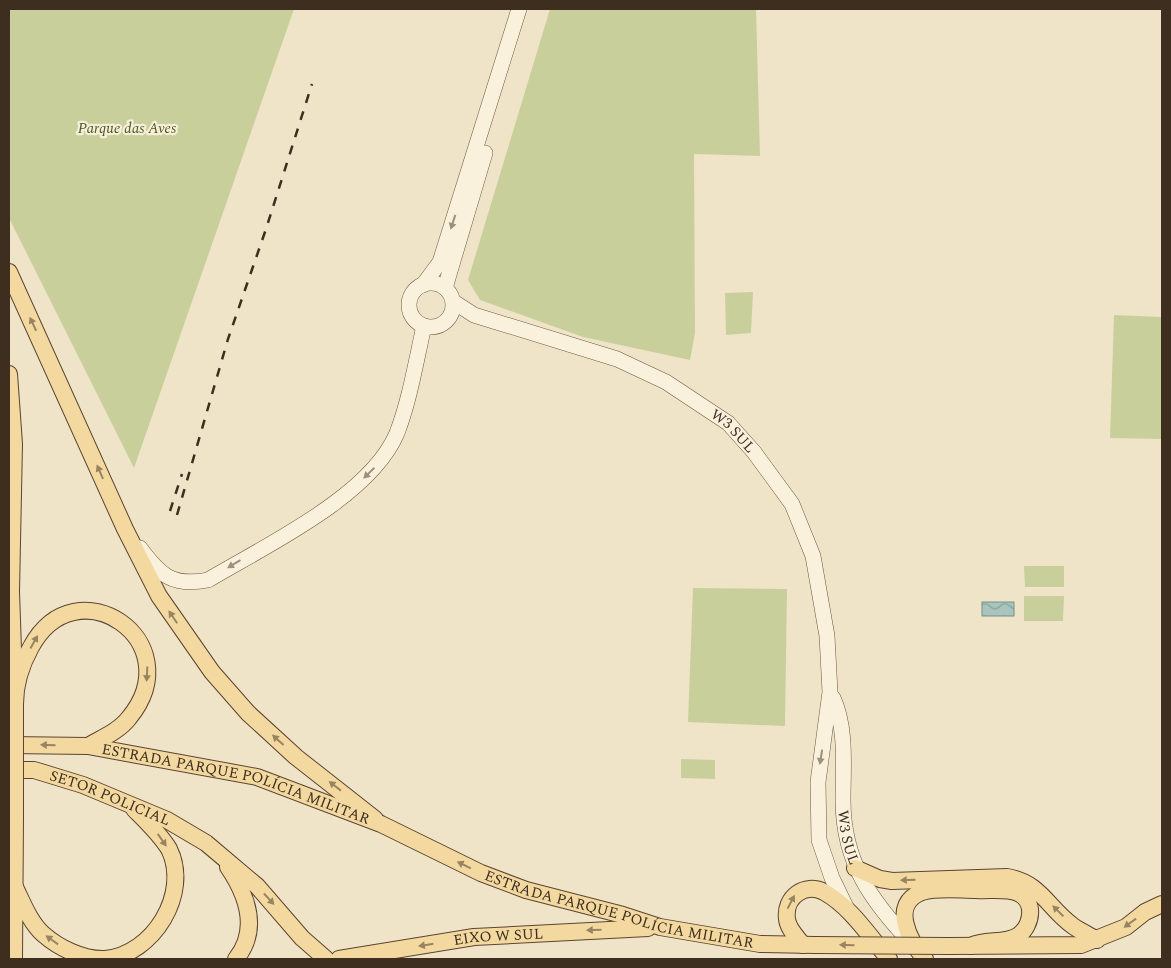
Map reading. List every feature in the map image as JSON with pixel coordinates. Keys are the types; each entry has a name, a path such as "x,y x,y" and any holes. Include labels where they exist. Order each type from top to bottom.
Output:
{"main road":[{"path":"9,272 125,529 159,596 212,672 248,713 351,807"},
{"path":"9,374 14,444 11,590 15,686 14,959"},
{"path":"15,686 37,635 50,621 72,612 94,612 114,617 128,626 139,639 147,660 147,678 141,700 128,720 88,746"},
{"name":"ESTRADA PARQUE POLÍCIA MILITAR","path":"9,745 88,746 257,777 351,807 387,827 481,873 517,887 660,927 760,944 1080,945 1097,940 1126,927 1145,912 1162,904"},
{"name":"SETOR POLICIAL","path":"9,770 34,770 83,784 167,820 206,843"},
{"path":"14,884 30,918 42,933 76,954 105,959 124,953 143,942 162,923 173,898 175,873 169,850 159,834 129,804"},
{"path":"206,843 239,884 246,902 250,925 245,943 236,959"},
{"path":"206,843 257,886 302,938 326,959"},
{"path":"855,868 880,879 892,881 1018,879 1036,888 1072,925 1097,940"},
{"path":"809,945 791,930 786,919 789,902 797,892 804,889 818,890 847,910"},
{"path":"921,954 905,925 904,913 913,899 923,892 997,891 1018,893 1025,899 1030,908 1030,918 1029,923 1019,935 1009,940 984,942 971,946"},
{"name":"W3 SUL","path":"847,910 888,959"},
{"name":"EIXO W SUL","path":"339,959 474,937 660,927"}],"street":[{"path":"423,285 438,284 445,288 454,302 449,318 438,326 424,326 413,318 409,303 416,289 423,285 440,262 519,9"},
{"path":"445,288 530,9"},
{"name":"W3 SUL","path":"454,302 474,315 633,366 666,382 728,423 739,434 792,504 813,556 823,609 830,692 818,782 818,825 825,859 847,910"},
{"name":"W3 SUL","path":"449,318 474,315"},
{"path":"125,529 157,571 182,582 193,583 208,580 320,513 373,471 396,434 424,326"},
{"name":"W3 SUL","path":"830,692 837,709 844,749 845,824 855,868 872,898 921,954"}],"green space":[{"name":"Parque das Aves","path":"9,9 294,9 134,468 9,218"},
{"path":"550,9 756,9 760,156 694,154 695,333 690,360 583,337 480,300 468,280"},
{"path":"753,292 751,333 726,335 725,293"},
{"path":"1114,315 1162,317 1162,439 1110,438"},
{"path":"1024,566 1064,566 1064,587 1025,587"},
{"path":"693,588 787,589 785,726 688,722"},
{"path":"1024,596 1064,596 1063,621 1024,621"},
{"path":"681,759 715,760 715,779 681,778"}],"water":[{"path":"982,602 1014,602 1014,616 982,616"}],"railway":[{"path":"177,515 228,339 266,229 312,84"},
{"path":"170,511 182,474"}]}
